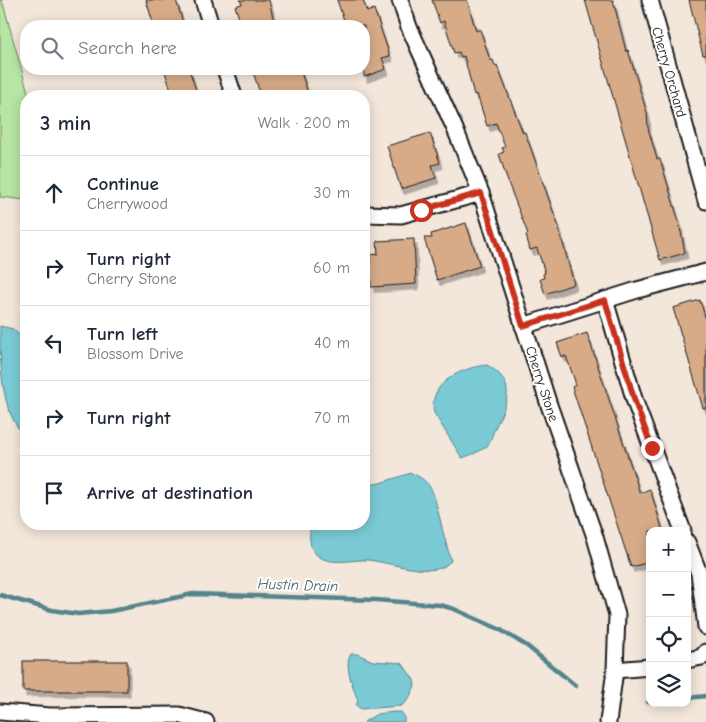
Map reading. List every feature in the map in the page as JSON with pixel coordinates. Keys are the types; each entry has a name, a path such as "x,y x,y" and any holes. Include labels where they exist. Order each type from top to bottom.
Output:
{"street":[{"path":"203,0 209,20"},
{"name":"Cherry Stone","path":"400,0 409,27 456,129 481,193 523,326 595,538 617,615 615,670 608,722"},
{"name":"Cherry Orchard","path":"650,0 706,201"},
{"path":"227,75 232,90"},
{"path":"370,214 401,215 481,193"},
{"path":"523,326 605,300 706,272"},
{"path":"605,300 635,402 682,527"},
{"path":"691,552 699,573 706,627"},
{"path":"691,659 702,657 706,652"},
{"path":"615,670 646,666"},
{"path":"4,716 179,715 206,722"}],"green space":[{"path":"0,0 2,0 20,64 20,75 23,75 27,90 20,90 20,199 0,197"}],"water":[{"path":"0,326 13,329 20,336 20,430 11,415 6,401 0,356"},
{"path":"487,365 503,379 506,386 506,401 488,444 478,452 462,458 434,413 433,402 441,385 449,378 468,369"},
{"path":"411,473 425,481 432,492 436,504 451,561 441,568 424,570 368,560 330,561 315,553 310,541 310,530 370,530 370,485"},
{"path":"351,654 357,654 373,661 402,663 414,680 415,686 408,700 401,706 361,709 356,705 358,701 348,665"},
{"path":"401,712 404,716 404,722 364,722 377,714"}],"building":[{"path":"146,0 176,0 182,20 152,20"},
{"path":"240,0 269,0 274,20 240,20 235,6 242,4"},
{"path":"337,0 363,0 367,12 374,9 390,56 382,58 386,69 370,75 370,20 344,20"},
{"path":"432,0 467,0 476,31 480,29 490,60 493,60 495,66 497,65 523,133 525,132 558,225 574,284 545,294 540,279 544,278 543,274 545,273 537,248 530,250 526,235 528,234 499,154 504,152 502,148 505,147 496,123 487,126 477,94 474,95 464,56 461,57 459,52 454,53 444,21 440,23"},
{"path":"585,0 613,0 626,51 628,50 647,113 648,128 657,159 660,159 679,222 685,253 660,260"},
{"path":"689,0 706,0 706,55 703,55"},
{"path":"166,75 191,75 196,90 171,90"},
{"path":"254,75 302,75 307,90 259,90"},
{"path":"430,133 440,163 432,165 436,178 401,189 387,146"},
{"path":"466,223 480,266 437,280 424,238 432,238 431,234"},
{"path":"414,239 416,284 371,287 370,255 378,254 377,241"},
{"path":"700,300 706,320 706,408 703,408 673,308"},
{"path":"587,333 640,493 650,489 662,527 646,527 646,563 631,567 572,387 575,385 575,381 566,356 562,357 557,343"},
{"path":"23,661 127,661 127,691 23,691"}],"waterway":[{"name":"Hustin Drain","path":"0,595 52,610 78,614 111,611 193,594 376,600 440,605 454,609 499,629 527,646 576,686"},
{"name":"Hustin Drain","path":"691,698 706,696"}],"route":[{"path":"421,210 481,193 523,326 605,300 635,402 652,448"}]}
